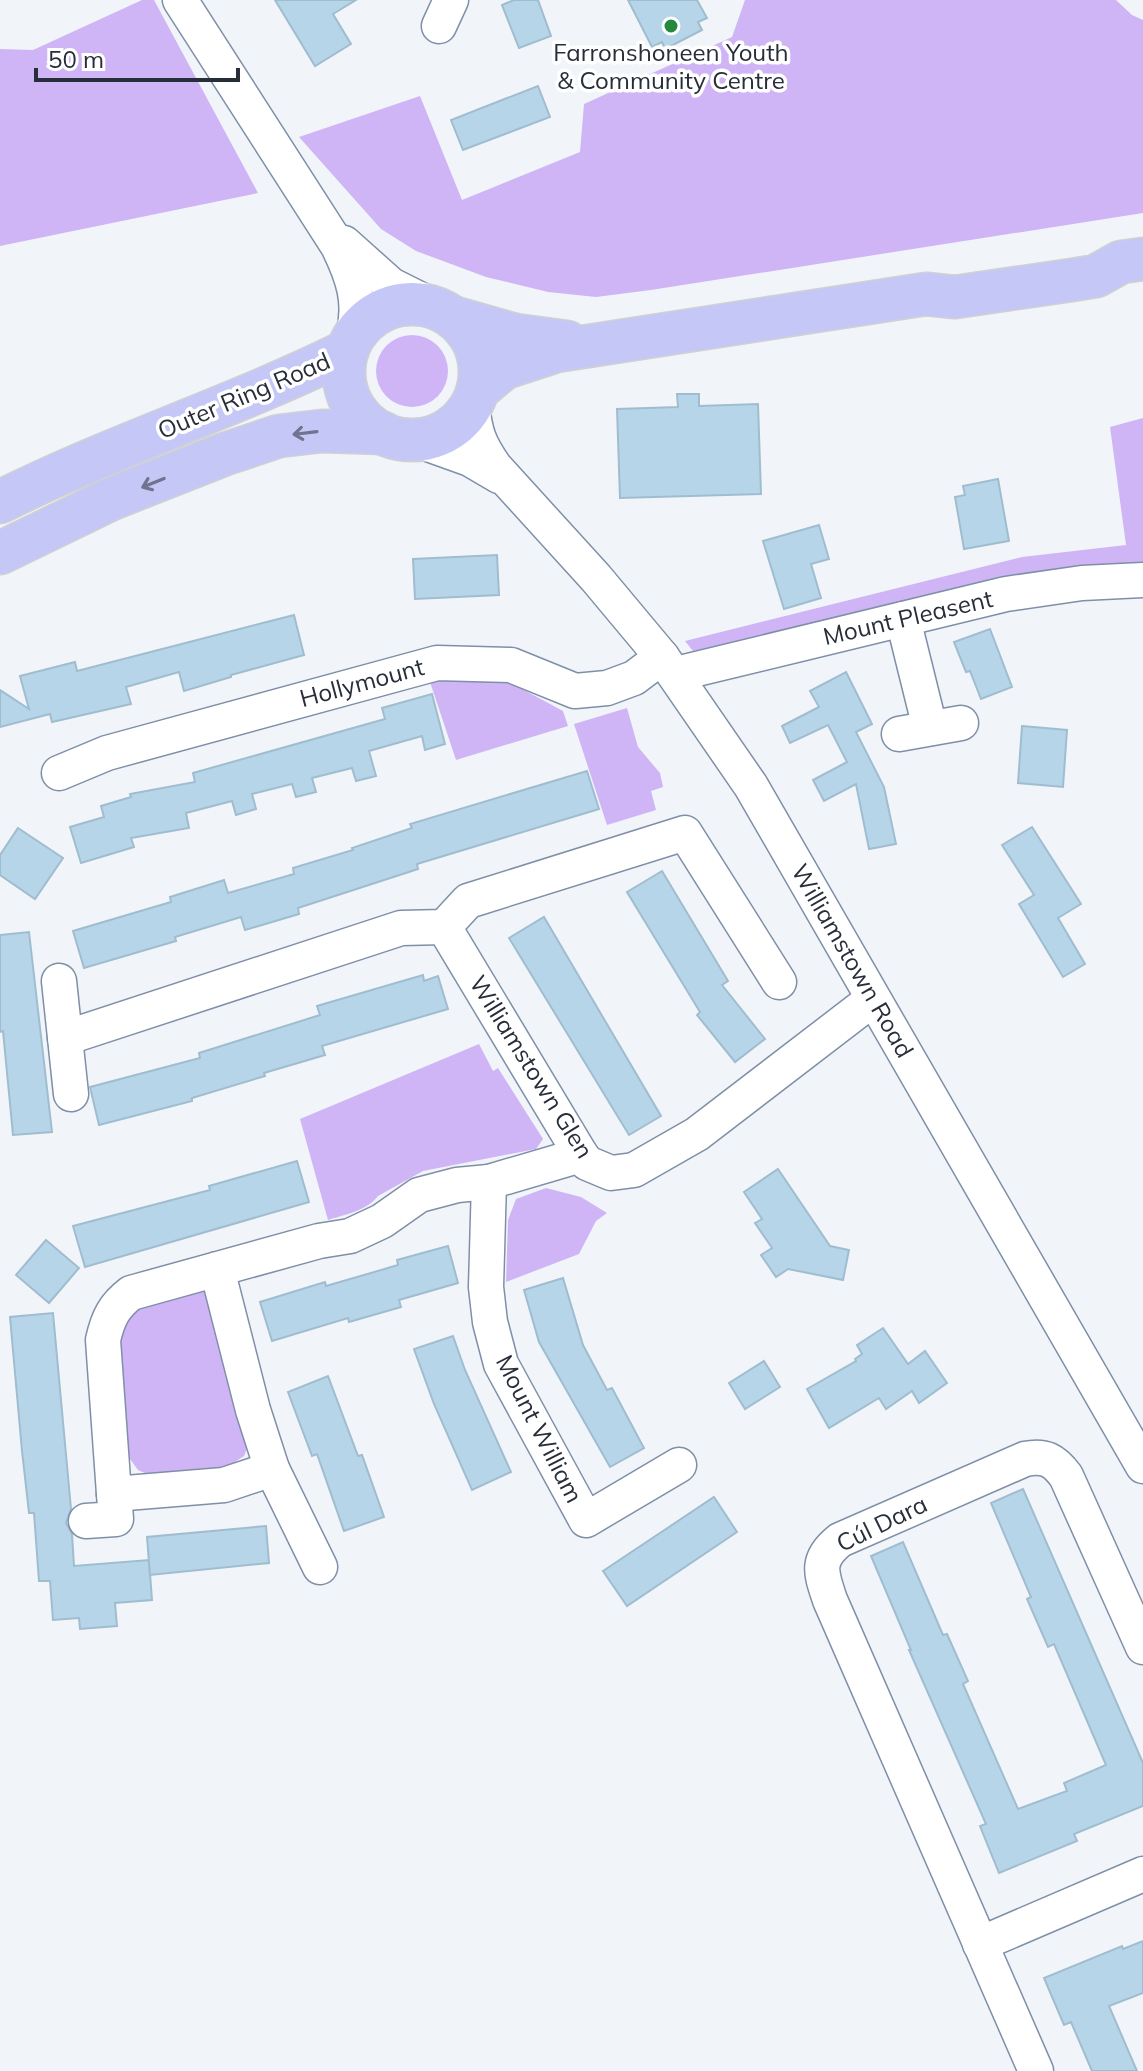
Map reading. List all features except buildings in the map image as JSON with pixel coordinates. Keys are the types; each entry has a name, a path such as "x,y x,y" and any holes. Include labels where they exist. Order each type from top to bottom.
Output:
{"main road":[{"path":"0,553 111,499 279,436 322,431 400,437 439,435 458,423 494,375 516,363 556,351 926,294 955,297 1072,280 1096,276 1132,260"},
{"path":"400,437 369,425 349,399 344,367 350,344 366,322 381,310 399,304 419,303 535,338 607,342"},
{"path":"446,313 469,332 477,350 481,369 476,397"},
{"name":"Outer Ring Road","path":"0,502 71,468 294,377 350,344"}],"street":[{"path":"180,0 288,170 325,222 350,270 358,307 350,344"},
{"path":"325,222 375,273 401,291 446,313"},
{"name":"Williamstown Road","path":"476,397 475,433 482,448 669,666 751,786 1143,1466"},
{"name":"Williamstown Road","path":"400,437 470,459 515,489"},
{"name":"Mount Pleasent","path":"669,666 1047,588 1143,580"},
{"path":"903,619 930,728"},
{"name":"Hollymount","path":"59,773 107,753 437,663 511,665 575,691 607,688 669,666"},
{"path":"65,1038 401,928 444,927 468,901 685,833 779,982"},
{"name":"Williamstown Glen","path":"444,927 581,1155 587,1163 611,1173 634,1170 697,1134 873,999"},
{"path":"59,981 71,1094"},
{"path":"86,1521 116,1519 103,1340 107,1321 116,1305 131,1293 319,1241 350,1236 382,1221 419,1195 457,1185 489,1182 581,1155"},
{"name":"Mount William","path":"489,1182 486,1287 490,1322 501,1364 586,1520 679,1465"},
{"path":"217,1269 253,1410 272,1469 320,1567"},
{"name":"Cúl Dara","path":"1036,2071 830,1600 822,1575 822,1562 828,1550 840,1540 1025,1459 1040,1456 1050,1459 1066,1476 1143,1647"},
{"path":"114,1494 224,1485 272,1469"},
{"path":"980,1944 1143,1874"}],"shaded area":[{"path":"142,0 154,0 258,193 0,246 0,49 33,50"},
{"path":"745,0 1116,0 1132,15 1143,20 1143,213 596,297 548,292 486,277 416,251 381,229 299,137 420,96 462,200 580,152 584,104 732,37"},
{"path":"412,335 432,341 442,351 448,371 442,391 432,401 412,407 392,401 382,391 376,371 382,351 392,341"},
{"path":"1143,418 1143,564 1126,563 1023,575 693,651 685,641 1022,557 1126,545 1110,427"},
{"path":"469,678 511,683 563,711 568,726 456,760 430,682"},
{"path":"627,708 638,747 660,773 663,787 651,791 656,810 607,825 574,724"},
{"path":"479,1044 493,1071 498,1068 543,1139 536,1149 423,1171 362,1208 328,1220 300,1119"},
{"path":"546,1188 581,1197 607,1213 596,1221 579,1254 506,1282 508,1220 516,1199"},
{"path":"200,1290 209,1295 249,1444 244,1456 226,1468 149,1475 138,1470 127,1455 118,1352 126,1319 140,1305"}],"place":[{"name":"Farronshoneen Youth & Community Centre","path":"671,26"}]}
